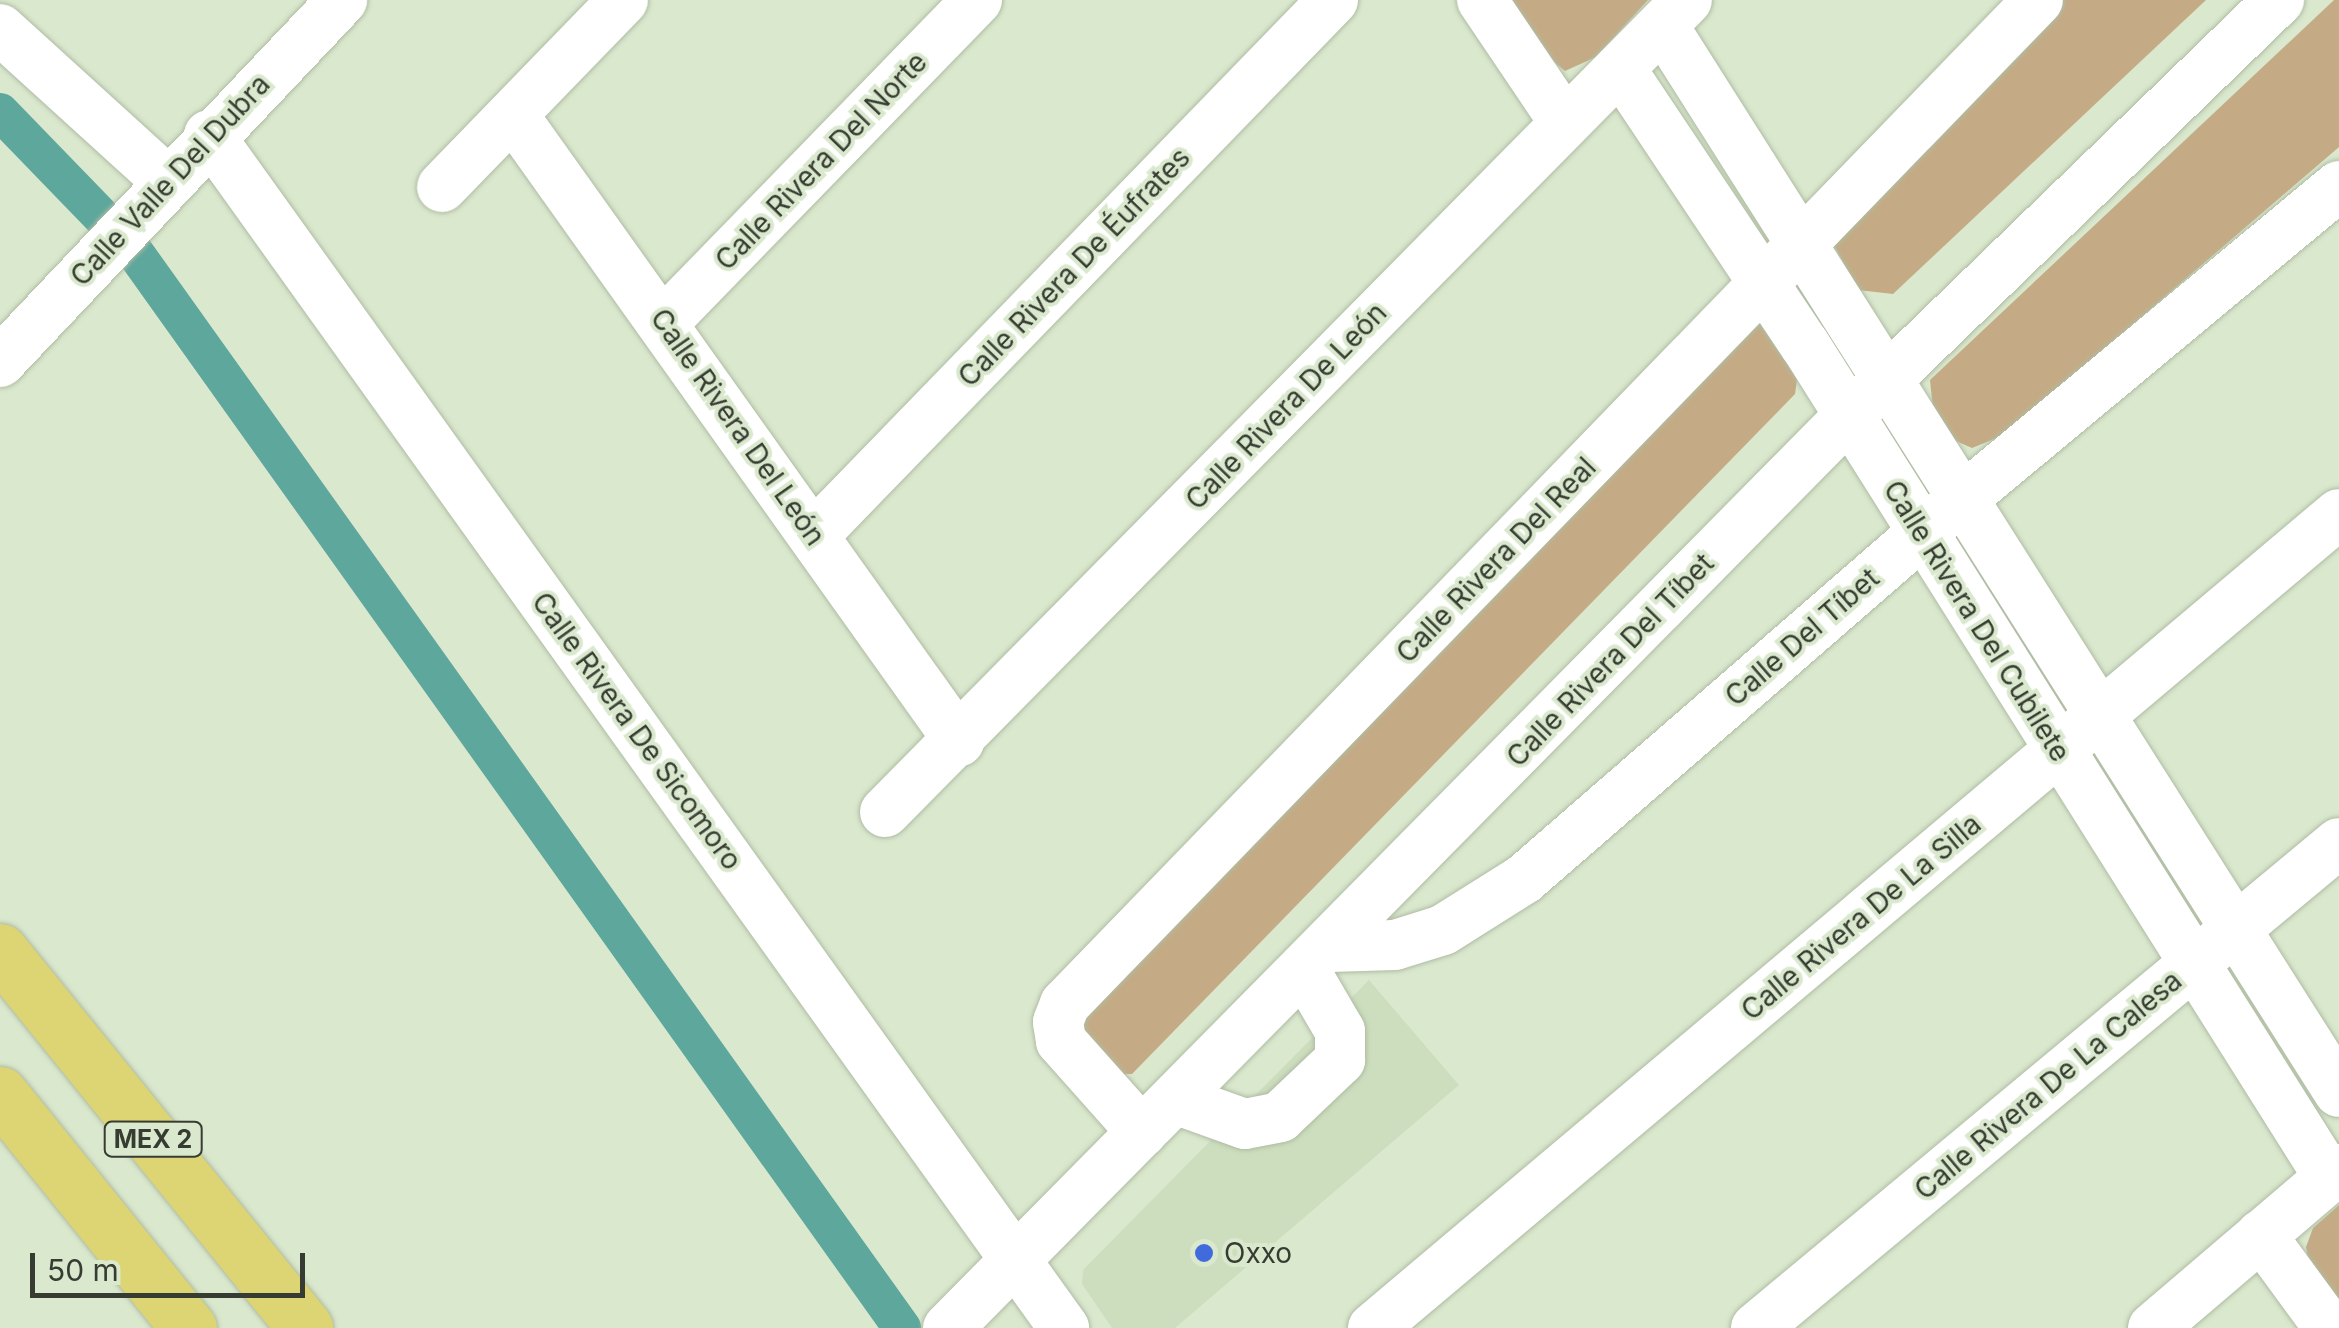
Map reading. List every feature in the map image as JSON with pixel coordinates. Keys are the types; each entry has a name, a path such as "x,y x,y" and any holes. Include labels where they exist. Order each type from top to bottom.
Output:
{"main road":[{"name":"MEX 2","path":"0,951 305,1328"},
{"name":"MEX 2","path":"0,1094 190,1328"}],"street":[{"name":"Calle Valle Del Dubra","path":"0,362 208,135 342,0"},
{"path":"442,187 623,0"},
{"name":"Calle Rivera Del Norte","path":"664,322 977,0"},
{"name":"Calle Rivera De Éufrates","path":"815,534 1333,0"},
{"path":"1482,0 1563,120"},
{"name":"Calle Rivera Del Real","path":"1158,1116 1061,1042 1058,1022 1065,1004 1804,248 2038,0"},
{"name":"Calle Rivera Del Tíbet","path":"949,1327 1317,959 1887,378 2279,0"},
{"name":"Calle Rivera De León","path":"885,812 959,741 1563,120 1675,13"},
{"name":"Calle Rivera Del Cubilete","path":"1675,13 1804,248 2339,1092"},
{"path":"0,29 157,192"},
{"name":"Calle Rivera Del Cubilete","path":"1620,68 1850,416 2190,966 2334,1173"},
{"name":"Calle Rivera Del León","path":"514,115 959,741"},
{"name":"Calle Rivera De Sicomoro","path":"208,135 1064,1328"},
{"name":"Calle Del Tíbet","path":"1317,959 1396,945 1481,909 1962,498 2339,186"},
{"name":"Calle Rivera De La Silla","path":"1381,1326 2339,514"},
{"name":"Calle Rivera De La Calesa","path":"1756,1328 2339,842"},
{"path":"1158,1116 1244,1124 1280,1117 1340,1060 1340,1030 1317,959"},
{"path":"2153,1328 2334,1173"},
{"path":"2261,1236 2329,1328"}],"shaded area":[{"path":"1505,0 1648,0 1596,57 1565,71 1533,45"},
{"path":"2061,0 2206,0 1893,294 1858,290 1831,240"},
{"path":"2334,0 2339,0 2339,147 2004,435 1972,448 1947,437 1933,409 1930,380"},
{"path":"1758,323 1780,339 1798,373 1795,394 1132,1074 1119,1074 1085,1041 1081,1020"},
{"path":"1369,980 1459,1085 1175,1328 1112,1328 1082,1284 1083,1270"},
{"path":"2339,1205 2339,1306 2309,1265 2306,1247 2313,1228"}],"waterway":[{"path":"0,112 131,247 902,1328"}],"place":[{"name":"Oxxo","path":"1204,1253"}]}
